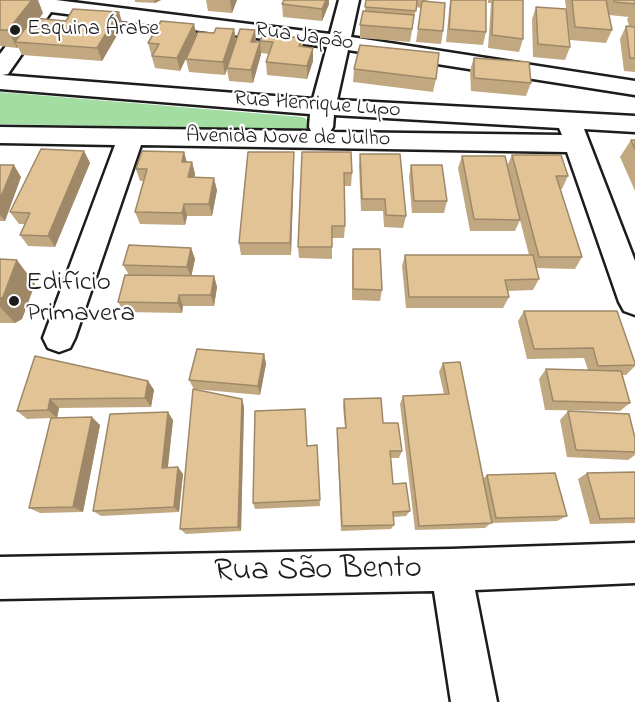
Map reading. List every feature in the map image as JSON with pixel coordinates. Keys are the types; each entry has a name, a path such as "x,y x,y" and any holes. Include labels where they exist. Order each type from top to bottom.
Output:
{"street":[{"name":"Rua Japão","path":"8,0 339,42 635,88"},
{"path":"320,139 323,107 349,0"},
{"path":"0,69 47,6"},
{"name":"Rua Henrique Lupo","path":"0,82 323,107 573,132 635,124"},
{"path":"573,132 635,302"},
{"name":"Avenida Nove de Julho","path":"0,135 320,139 573,132"},
{"path":"59,338 131,137"},
{"name":"Rua São Bento","path":"0,578 451,570 635,563"},
{"path":"451,570 474,702"}],"green space":[{"path":"0,92 302,117 309,120 309,128 293,130 0,124"}],"building":[{"path":"0,0 32,0 8,30 0,30"},
{"path":"284,0 326,0 322,9 282,4"},
{"path":"366,0 417,0 416,11 365,7"},
{"path":"451,0 486,0 486,32 449,29"},
{"path":"493,0 523,0 523,39 492,35"},
{"path":"572,0 606,0 612,30 575,27"},
{"path":"614,0 635,0 635,4 614,2"},
{"path":"422,1 445,3 443,31 418,29"},
{"path":"536,7 566,9 570,47 538,44"},
{"path":"73,9 119,12 97,48 15,42 33,18 66,21"},
{"path":"363,11 414,15 412,29 360,25"},
{"path":"161,21 194,24 177,58 152,56 159,44 148,43"},
{"path":"626,26 635,27 635,58 630,58"},
{"path":"216,28 234,29 223,62 186,59 198,32 214,33"},
{"path":"240,29 255,30 251,42 260,42 251,70 227,68"},
{"path":"263,34 302,38 299,46 313,48 307,66 266,62 273,42 260,41"},
{"path":"360,45 439,53 436,79 354,69"},
{"path":"474,58 529,62 531,83 474,78"},
{"path":"41,149 84,151 48,236 20,235 30,213 10,212"},
{"path":"142,151 184,152 182,162 192,162 188,177 214,178 209,204 184,204 182,213 135,212 147,169 136,169"},
{"path":"248,152 294,152 290,243 239,243"},
{"path":"302,152 351,152 352,173 344,173 345,226 332,226 332,247 298,247"},
{"path":"360,154 400,154 406,216 386,215 385,199 362,199"},
{"path":"512,155 561,155 568,176 556,176 582,257 539,257"},
{"path":"462,156 505,156 520,220 474,219"},
{"path":"0,165 14,165 0,199"},
{"path":"411,165 442,165 447,201 414,201"},
{"path":"129,245 191,248 187,267 123,265"},
{"path":"353,249 380,249 382,290 353,289"},
{"path":"405,255 533,255 539,279 505,280 509,297 409,297"},
{"path":"0,259 17,260 3,297 0,299"},
{"path":"125,275 214,276 211,295 179,295 178,303 118,302"},
{"path":"524,311 617,311 635,365 598,366 593,348 534,349"},
{"path":"197,349 264,354 258,386 189,380"},
{"path":"35,356 148,381 145,398 50,399 48,410 17,411"},
{"path":"460,362 492,523 419,526 403,396 449,394 443,363"},
{"path":"546,369 621,371 630,403 553,401"},
{"path":"193,389 242,399 238,527 180,529"},
{"path":"381,398 383,423 398,423 402,451 390,451 393,484 406,483 410,511 393,512 394,525 342,526 337,428 346,428 344,399"},
{"path":"305,409 307,446 317,445 320,500 253,503 255,411"},
{"path":"568,411 629,414 635,438 635,452 576,450"},
{"path":"168,412 162,468 178,467 174,507 93,511 110,414"},
{"path":"92,417 73,507 29,508 51,418"},
{"path":"635,472 635,518 600,519 587,473"},
{"path":"555,473 567,516 496,518 487,475"}],"place":[{"name":"Esquina Árabe","path":"15,30"},
{"name":"Edifício Primavera","path":"14,301"}]}
